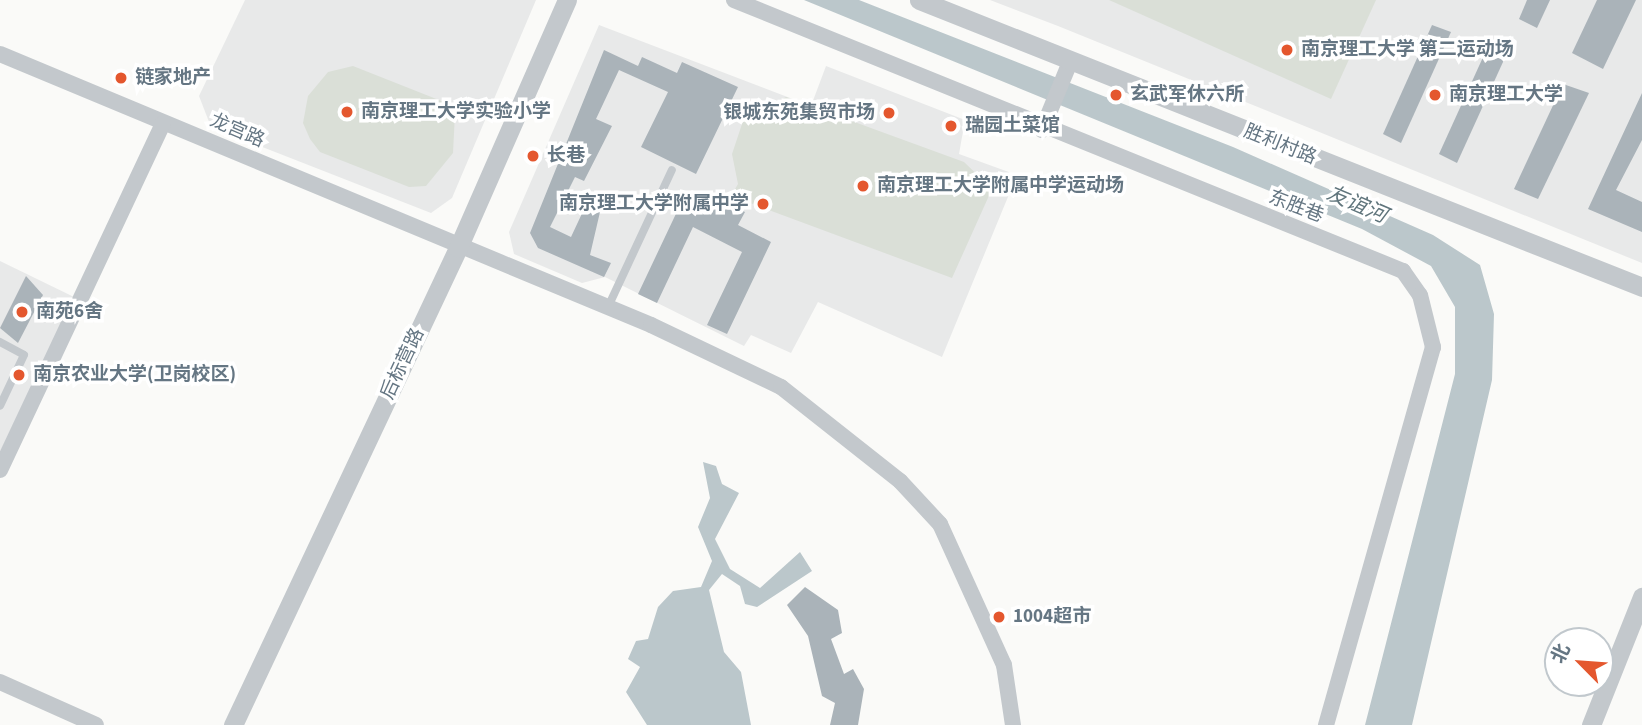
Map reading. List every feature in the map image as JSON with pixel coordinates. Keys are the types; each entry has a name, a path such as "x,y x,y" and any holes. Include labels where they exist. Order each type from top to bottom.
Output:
{"street":[{"name":"后标营路","path":"233,725 458,248 567,0"},
{"name":"东胜巷","path":"734,0 1403,271 1420,295 1433,347 1326,725"},
{"name":"胜利村路","path":"919,0 1642,287"},
{"name":"龙宫路","path":"0,54 458,248 608,307 781,387 900,481 940,524 976,596 1004,666 1013,725"},
{"path":"1044,124 1070,62"},
{"path":"0,470 163,123"},
{"path":"1591,725 1642,597"},
{"path":"1,684 96,725"}],"lane":[{"path":"608,307 672,170"},
{"path":"0,342 24,355 0,407"}],"shaded area":[{"name":"南京理工大学实验小学","path":"245,0 536,0 452,198 431,213 211,127 199,96"},
{"name":"南京理工大学","path":"990,0 1642,0 1642,263 1058,26"},
{"name":"南京理工大学 第二运动场","path":"1109,0 1376,0 1331,99"},
{"name":"南京理工大学附属中学","path":"599,25 811,106 826,66 965,120 959,154 1017,175 942,357 818,302 791,353 751,335 744,346 605,277 582,283 514,254 509,232"},
{"path":"353,66 444,102 455,113 453,153 426,186 409,187 320,152 310,139 303,123 308,96 328,72"},
{"name":"南京理工大学附属中学运动场","path":"786,97 964,162 992,189 952,278 731,196 738,184 732,154 743,121"},
{"name":"南京农业大学(卫岗校区)","path":"0,261 74,297 0,452"}],"water":[{"name":"友谊河","path":"804,0 859,0 1233,147 1433,235 1480,265 1494,314 1492,380 1412,725 1365,725 1455,374 1455,307 1431,266 1362,229"},
{"path":"703,462 716,466 722,484 739,493 715,539 730,569 760,588 800,552 812,571 757,607 745,604 740,586 722,574 709,590 724,652 741,672 751,725 647,725 626,692 640,667 628,659 636,641 648,639 658,607 673,591 701,587 712,561 698,527 710,498"}],"building":[{"path":"1527,0 1550,0 1537,28 1519,19"},
{"path":"1597,0 1636,0 1603,69 1572,53"},
{"path":"1432,25 1451,32 1401,143 1383,134"},
{"path":"1489,44 1508,51 1457,163 1439,154"},
{"path":"604,50 638,66 642,57 677,73 682,62 738,87 696,174 641,147 668,92 619,70 596,119 612,126 584,181 575,177 550,227 571,237 585,207 600,212 590,255 611,263 604,277 538,248 530,233"},
{"path":"1563,84 1589,93 1538,199 1514,189"},
{"path":"1642,93 1642,140 1616,190 1642,202 1642,232 1588,209"},
{"path":"719,199 745,212 738,225 771,242 727,334 707,325 742,252 693,227 657,303 638,294 682,201 711,215"},
{"name":"南苑6舍","path":"26,276 43,295 18,343 0,328"},
{"path":"805,587 838,610 842,633 831,639 844,674 853,669 864,689 858,725 830,725 835,703 822,696 808,636 787,605"}],"place":[{"name":"南京理工大学 第二运动场","path":"1287,50"},
{"name":"链家地产","path":"121,78"},
{"name":"玄武军休六所","path":"1116,95"},
{"name":"南京理工大学","path":"1435,95"},
{"name":"南京理工大学实验小学","path":"347,112"},
{"name":"银城东苑集贸市场","path":"889,113"},
{"name":"瑞园土菜馆","path":"951,126"},
{"name":"长巷","path":"533,156"},
{"name":"南京理工大学附属中学运动场","path":"863,186"},
{"name":"南京理工大学附属中学","path":"763,204"},
{"name":"南苑6舍","path":"22,312"},
{"name":"南京农业大学(卫岗校区)","path":"19,375"},
{"name":"1004超市","path":"999,617"}]}
